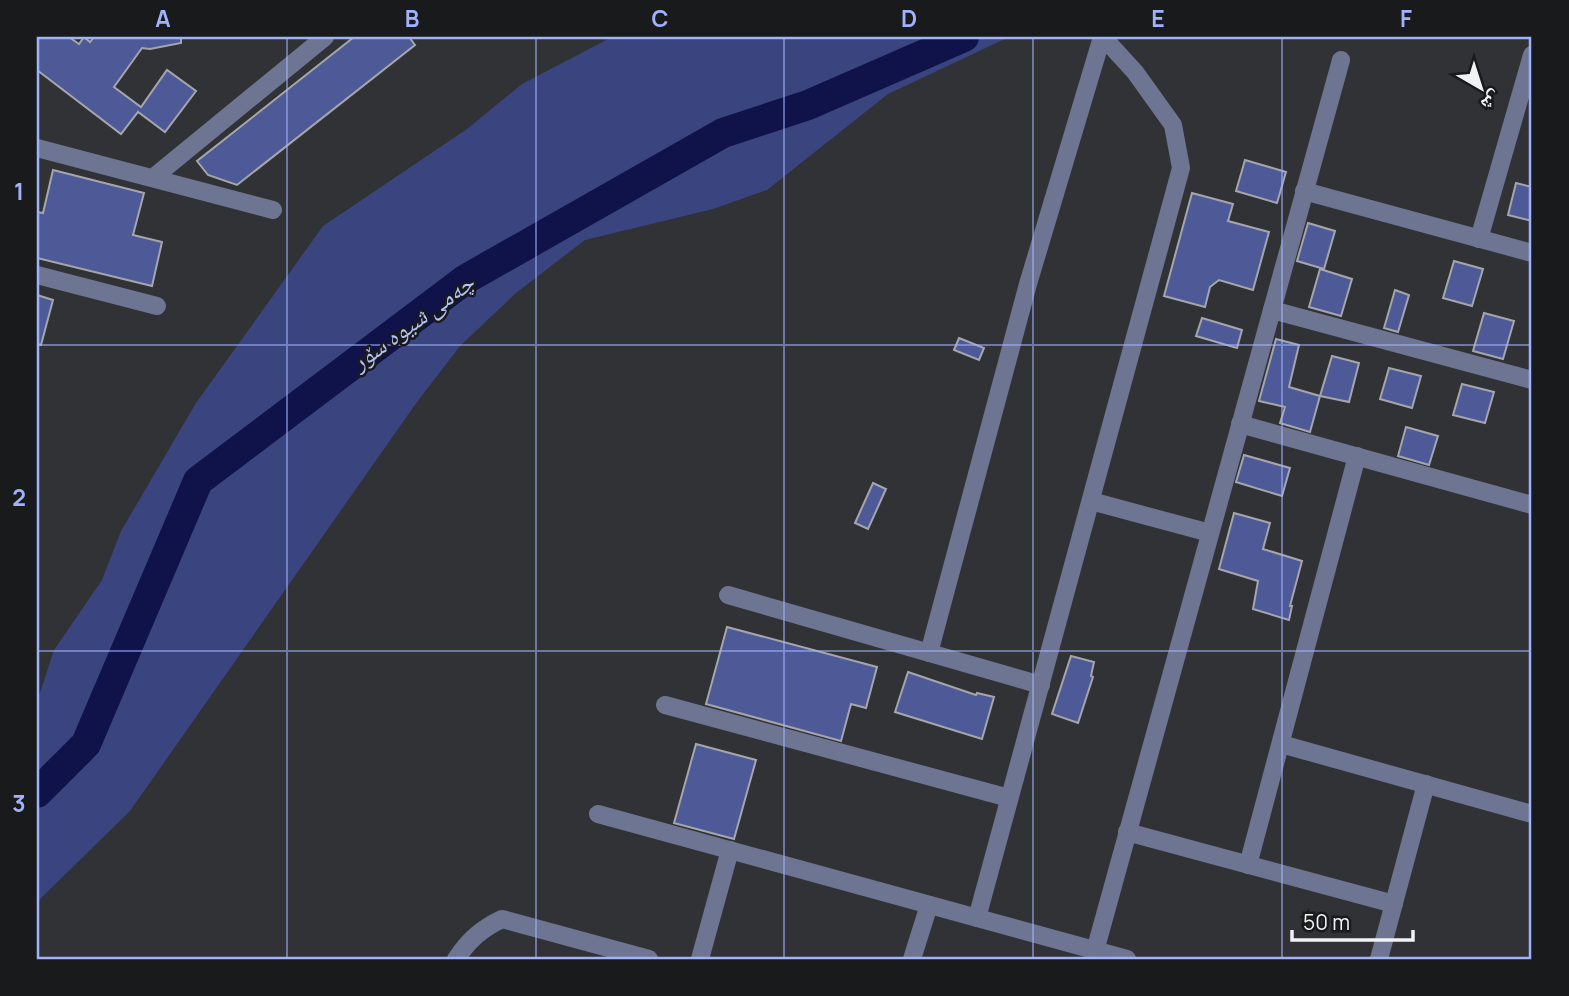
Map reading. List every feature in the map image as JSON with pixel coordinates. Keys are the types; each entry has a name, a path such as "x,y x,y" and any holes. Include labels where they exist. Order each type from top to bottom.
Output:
{"street":[{"path":"977,918 1181,168 1172,125 1135,72 1103,37"},
{"path":"929,653 1028,284 1103,37"},
{"path":"154,177 312,40"},
{"path":"1479,239 1532,55"},
{"path":"1095,950 1341,60"},
{"path":"37,148 274,210"},
{"path":"1304,191 1532,253"},
{"path":"37,275 157,306"},
{"path":"1272,310 1532,380"},
{"path":"1240,424 1532,505"},
{"path":"1248,865 1357,456"},
{"path":"1091,501 1210,533"},
{"path":"727,595 1041,685"},
{"path":"665,705 1010,799"},
{"path":"1281,744 1532,814"},
{"path":"1379,959 1426,784"},
{"path":"598,814 1127,959"},
{"path":"1127,832 1394,904"},
{"path":"700,959 730,850"},
{"path":"912,959 929,905"},
{"path":"456,959 468,941 485,927 502,919 617,955 649,959"}],"shaded area":[{"path":"612,37 1009,37 888,94 767,190 713,209 585,240 516,293 460,346 417,402 130,811 37,902 37,702 54,650 102,580 121,531 196,403 323,226 467,129 522,84"}],"building":[{"path":"37,37 69,37 79,44 84,37 90,42 94,37 181,37 181,43 142,48 114,87 141,107 167,70 196,91 165,132 138,112 121,134 37,70"},
{"path":"354,37 409,37 415,45 237,185 208,175 197,161"},
{"path":"1245,160 1286,172 1277,203 1236,191"},
{"path":"53,170 144,193 133,235 162,242 152,286 37,258 37,212 43,213"},
{"path":"1516,183 1532,187 1532,221 1508,215"},
{"path":"1192,193 1233,204 1228,221 1269,232 1253,290 1219,280 1210,287 1205,307 1164,296"},
{"path":"1308,223 1335,231 1324,269 1297,261"},
{"path":"1454,261 1483,269 1472,306 1443,298"},
{"path":"1320,269 1352,279 1341,316 1309,307"},
{"path":"1395,290 1409,295 1398,332 1384,328"},
{"path":"37,295 53,300 41,345 37,344"},
{"path":"1484,313 1514,321 1503,359 1473,351"},
{"path":"1202,318 1242,330 1237,348 1196,336"},
{"path":"959,338 984,348 979,360 954,350"},
{"path":"1276,339 1299,345 1289,387 1320,396 1310,432 1280,423 1285,407 1259,401"},
{"path":"1332,356 1359,363 1349,402 1320,396"},
{"path":"1389,368 1421,376 1412,408 1380,399"},
{"path":"1462,384 1494,392 1485,423 1453,415"},
{"path":"1406,427 1438,436 1429,465 1398,456"},
{"path":"1244,455 1290,468 1282,496 1236,482"},
{"path":"873,483 886,489 868,529 855,523"},
{"path":"1234,513 1270,523 1263,549 1302,561 1289,620 1253,609 1258,581 1219,569"},
{"path":"727,627 877,667 866,708 851,704 841,741 706,704"},
{"path":"1071,656 1094,662 1093,677 1078,723 1052,714"},
{"path":"908,672 976,695 994,697 982,739 895,712"},
{"path":"696,744 756,760 734,839 674,823"}],"waterway":[{"name":"چەمی شیوە سۆر","path":"37,793 86,744 198,481 466,279 723,133 808,105 964,37"}]}
